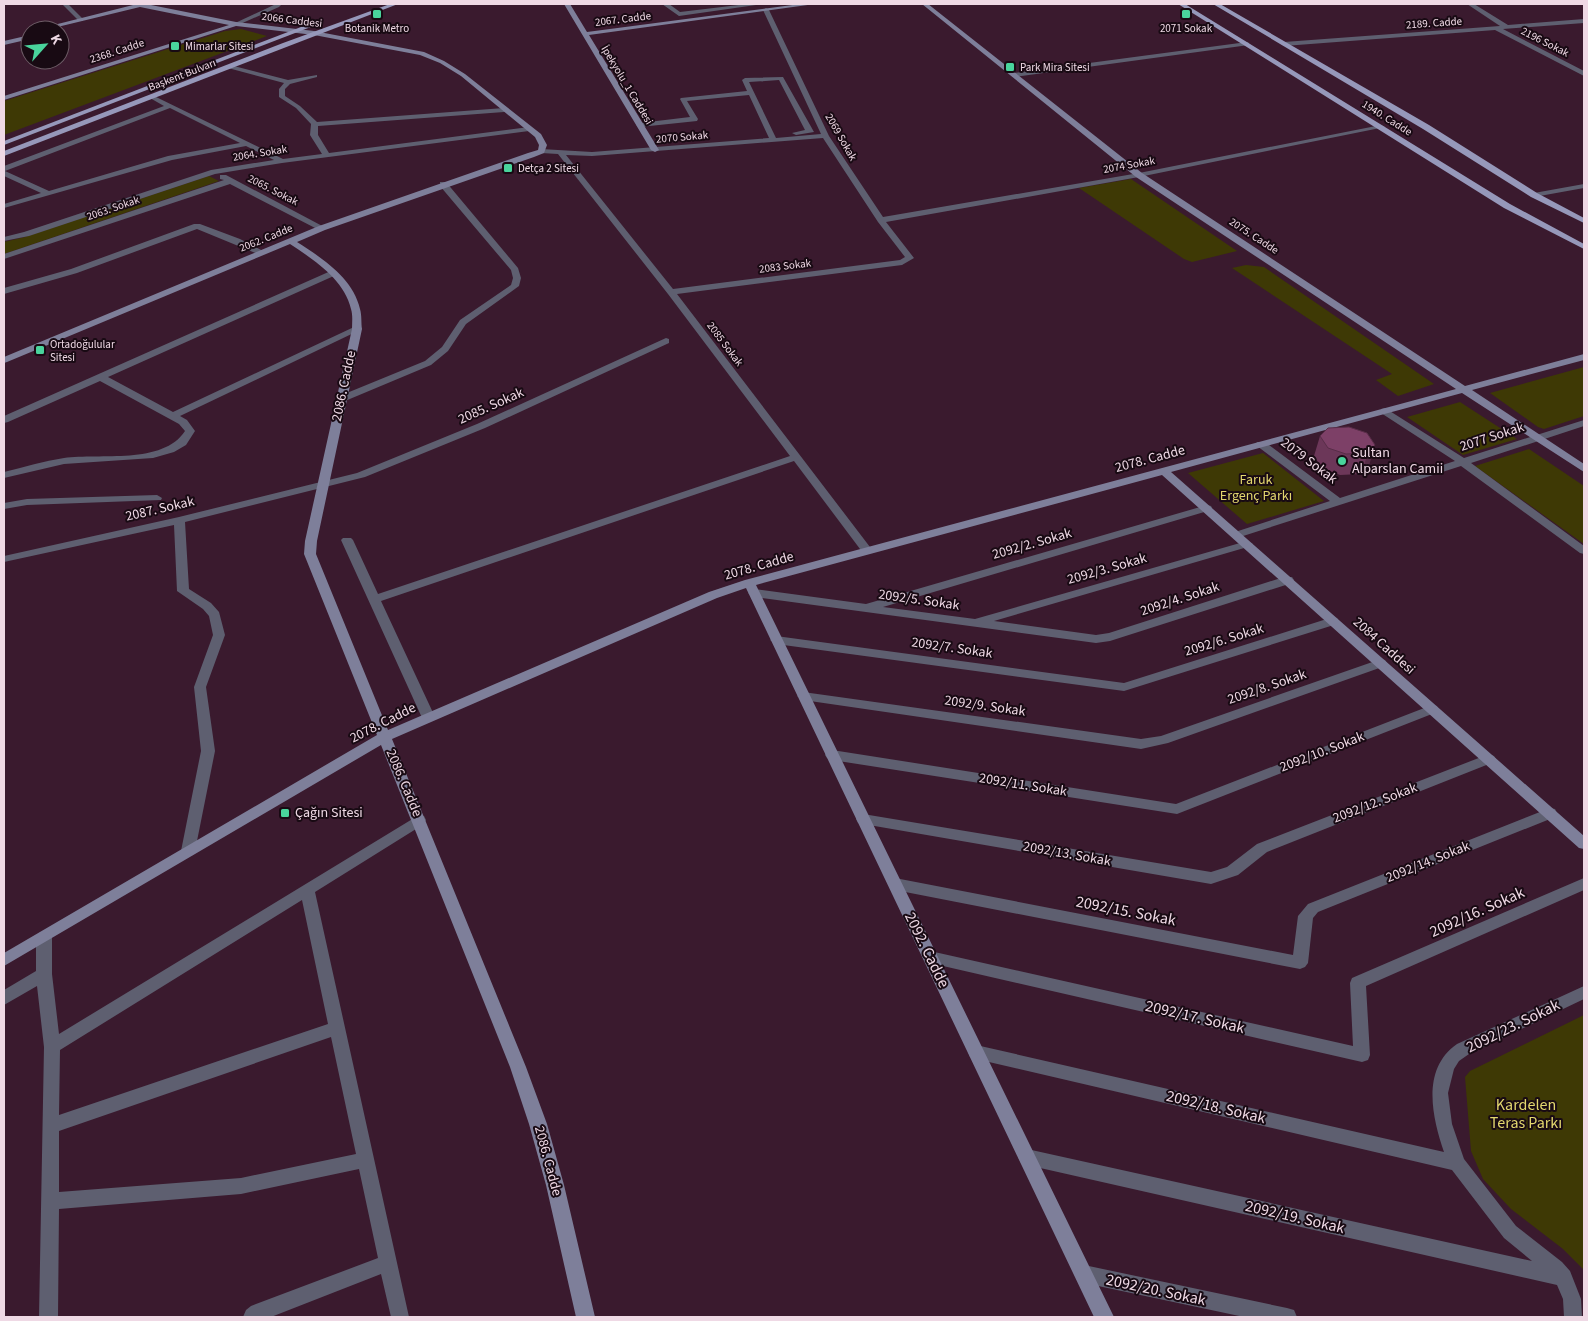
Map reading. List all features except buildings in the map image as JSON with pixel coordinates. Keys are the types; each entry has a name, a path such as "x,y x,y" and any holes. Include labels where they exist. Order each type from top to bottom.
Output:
{"main road":[{"name":"Başkent Bulvarı","path":"4,154 314,33 395,4"},
{"name":"1940. Cadde","path":"1180,4 1498,201 1584,247"},
{"name":"1940. Cadde","path":"1216,4 1426,127 1534,195 1584,221"},
{"name":"Başkent Bulvarı","path":"4,143 317,23"}],"street":[{"path":"65,4 81,20"},
{"path":"70,27 156,4"},
{"path":"236,24 279,4"},
{"name":"İpekyolu_1 Caddesi","path":"567,4 655,150"},
{"path":"665,4 679,14 760,4"},
{"path":"712,4 728,15"},
{"name":"2067. Cadde","path":"585,34 812,4"},
{"name":"2075. Cadde","path":"925,4 1139,175 1584,469"},
{"name":"2196 Sokak","path":"1470,4 1507,27"},
{"path":"70,22 141,5"},
{"name":"2066 Caddesi","path":"141,5 236,24 314,33 405,49 432,56 463,75 529,129 543,144 541,151"},
{"name":"2069 Sokak","path":"766,10 825,136 881,220 910,258 902,262"},
{"name":"2189. Cadde","path":"1284,44 1584,21"},
{"name":"2368. Cadde","path":"4,98 236,24"},
{"name":"2196 Sokak","path":"1496,28 1584,74"},
{"path":"4,38 20,34"},
{"path":"4,43 20,39"},
{"path":"1014,75 1246,44"},
{"path":"1571,67 1584,65"},
{"path":"230,67 288,82 315,76"},
{"path":"781,78 810,132 773,138 745,80 781,78"},
{"path":"288,82 282,88 282,97 298,107 315,124 504,110"},
{"path":"640,125 694,119 684,100 752,93"},
{"path":"152,97 282,161"},
{"path":"4,169 170,106"},
{"path":"315,124 314,135 327,155"},
{"name":"2074 Sokak","path":"881,220 1139,175 1381,127"},
{"name":"2064. Sokak","path":"4,239 26,234 214,172 282,161 529,129"},
{"name":"2070 Sokak","path":"541,151 592,154 655,150 773,138 825,136"},
{"path":"4,206 171,158 247,144"},
{"name":"2062. Cadde","path":"4,360 322,228 541,151"},
{"name":"2085 Sokak","path":"562,153 671,292 868,551"},
{"name":"2065. Sokak","path":"214,172 322,228"},
{"path":"4,173 50,194"},
{"name":"2063. Sokak","path":"4,257 230,180"},
{"path":"342,399 428,363 445,349 463,322 515,286 517,278 515,270 443,184"},
{"path":"1534,195 1584,186"},
{"path":"4,291 74,271 196,226 262,252"},
{"name":"2086. Cadde","path":"290,241 316,257 333,273 351,297 356,310 357,330 311,541 310,554 518,1067 538,1124 555,1185 585,1317"},
{"name":"2083 Sokak","path":"671,292 902,262"},
{"path":"4,420 333,273"},
{"path":"173,416 357,330"},
{"name":"2085. Sokak","path":"323,486 370,472 472,430 666,341"},
{"name":"2078. Cadde","path":"4,960 384,737 682,608 868,551 1584,357"},
{"path":"4,475 65,460 158,454 167,452 182,444 188,437 190,431 183,422 100,377"},
{"path":"1385,411 1463,462 1584,551"},
{"name":"2077 Sokak","path":"1236,535 1584,424"},
{"name":"2079 Sokak","path":"1261,444 1338,502"},
{"path":"374,599 796,457"},
{"name":"2084 Caddesi","path":"1164,470 1584,844"},
{"name":"2087. Sokak","path":"4,559 323,486"},
{"path":"4,506 27,502 157,498"},
{"name":"2092/2. Sokak","path":"865,608 1207,508"},
{"path":"179,520 183,591 207,606 215,615 219,635 200,688 208,751 188,851"},
{"path":"347,540 428,717"},
{"name":"2092/3. Sokak","path":"974,623 1247,544"},
{"name":"2092/4. Sokak","path":"1080,638 1096,639 1110,637 1288,580"},
{"name":"2092/5. Sokak","path":"751,588 865,608 1080,638"},
{"name":"2092. Cadde","path":"751,588 1104,1317"},
{"name":"2092/6. Sokak","path":"1124,687 1334,621"},
{"name":"2092/7. Sokak","path":"776,640 1124,687"},
{"name":"2092/8. Sokak","path":"1163,740 1381,663"},
{"name":"2092/9. Sokak","path":"803,696 1135,744 1163,740"},
{"name":"2092/10. Sokak","path":"1212,795 1432,709"},
{"name":"2092/11. Sokak","path":"832,755 1172,809 1212,795"},
{"name":"2092/12. Sokak","path":"1262,848 1489,759"},
{"name":"2092/14. Sokak","path":"1308,912 1550,813"},
{"name":"2092/13. Sokak","path":"863,819 1211,878 1223,877 1233,873 1262,848"},
{"path":"52,1047 419,820"},
{"name":"2092/15. Sokak","path":"895,884 1300,963 1308,912"},
{"name":"2092/16. Sokak","path":"1384,972 1584,884"},
{"path":"307,890 400,1317"},
{"path":"44,937 44,974 52,1047 48,1317"},
{"name":"2092/17. Sokak","path":"930,957 1362,1055 1358,983 1384,972"},
{"path":"4,998 44,974"},
{"name":"2092/23. Sokak","path":"1572,1317 1572,1299 1563,1277 1548,1262 1510,1232 1456,1163 1443,1124 1440,1093 1446,1067 1453,1056 1463,1049 1584,992"},
{"path":"51,1126 336,1028"},
{"name":"2092/18. Sokak","path":"976,1052 1456,1163"},
{"name":"2092/19. Sokak","path":"1027,1157 1563,1277"},
{"path":"50,1201 241,1186 365,1160"},
{"path":"253,1317 258,1313 388,1263"},
{"name":"2092/20. Sokak","path":"1084,1274 1287,1317"}],"green space":[{"path":"241,29 267,36 4,135 4,101 225,31"},
{"path":"209,176 219,181 4,254 4,242 25,237"},
{"path":"1131,179 1237,251 1192,262 1184,259 1079,188"},
{"path":"1246,265 1264,267 1434,384 1398,396 1376,380 1392,374 1232,268"},
{"path":"1584,367 1584,416 1544,429 1538,427 1490,393"},
{"path":"1460,402 1517,439 1463,455 1407,417"},
{"path":"1529,449 1584,486 1584,544 1475,466"},
{"name":"Faruk Ergenç Parkı","path":"1263,453 1324,501 1247,524 1188,473"},
{"name":"Kardelen Teras Parkı","path":"1584,1015 1584,1270 1563,1249 1511,1209 1483,1179 1471,1151 1465,1077 1470,1071"}],"place":[{"name":"Botanik Metro","path":"377,14"},
{"name":"2071 Sokak","path":"1186,14"},
{"name":"Mimarlar Sitesi","path":"175,46"},
{"name":"Park Mira Sitesi","path":"1010,67"},
{"name":"Detça 2 Sitesi","path":"508,168"},
{"name":"Ortadoğulular Sitesi","path":"40,350"},
{"name":"Sultan Alparslan Camii","path":"1342,461"},
{"name":"Çağın Sitesi","path":"285,813"}]}
